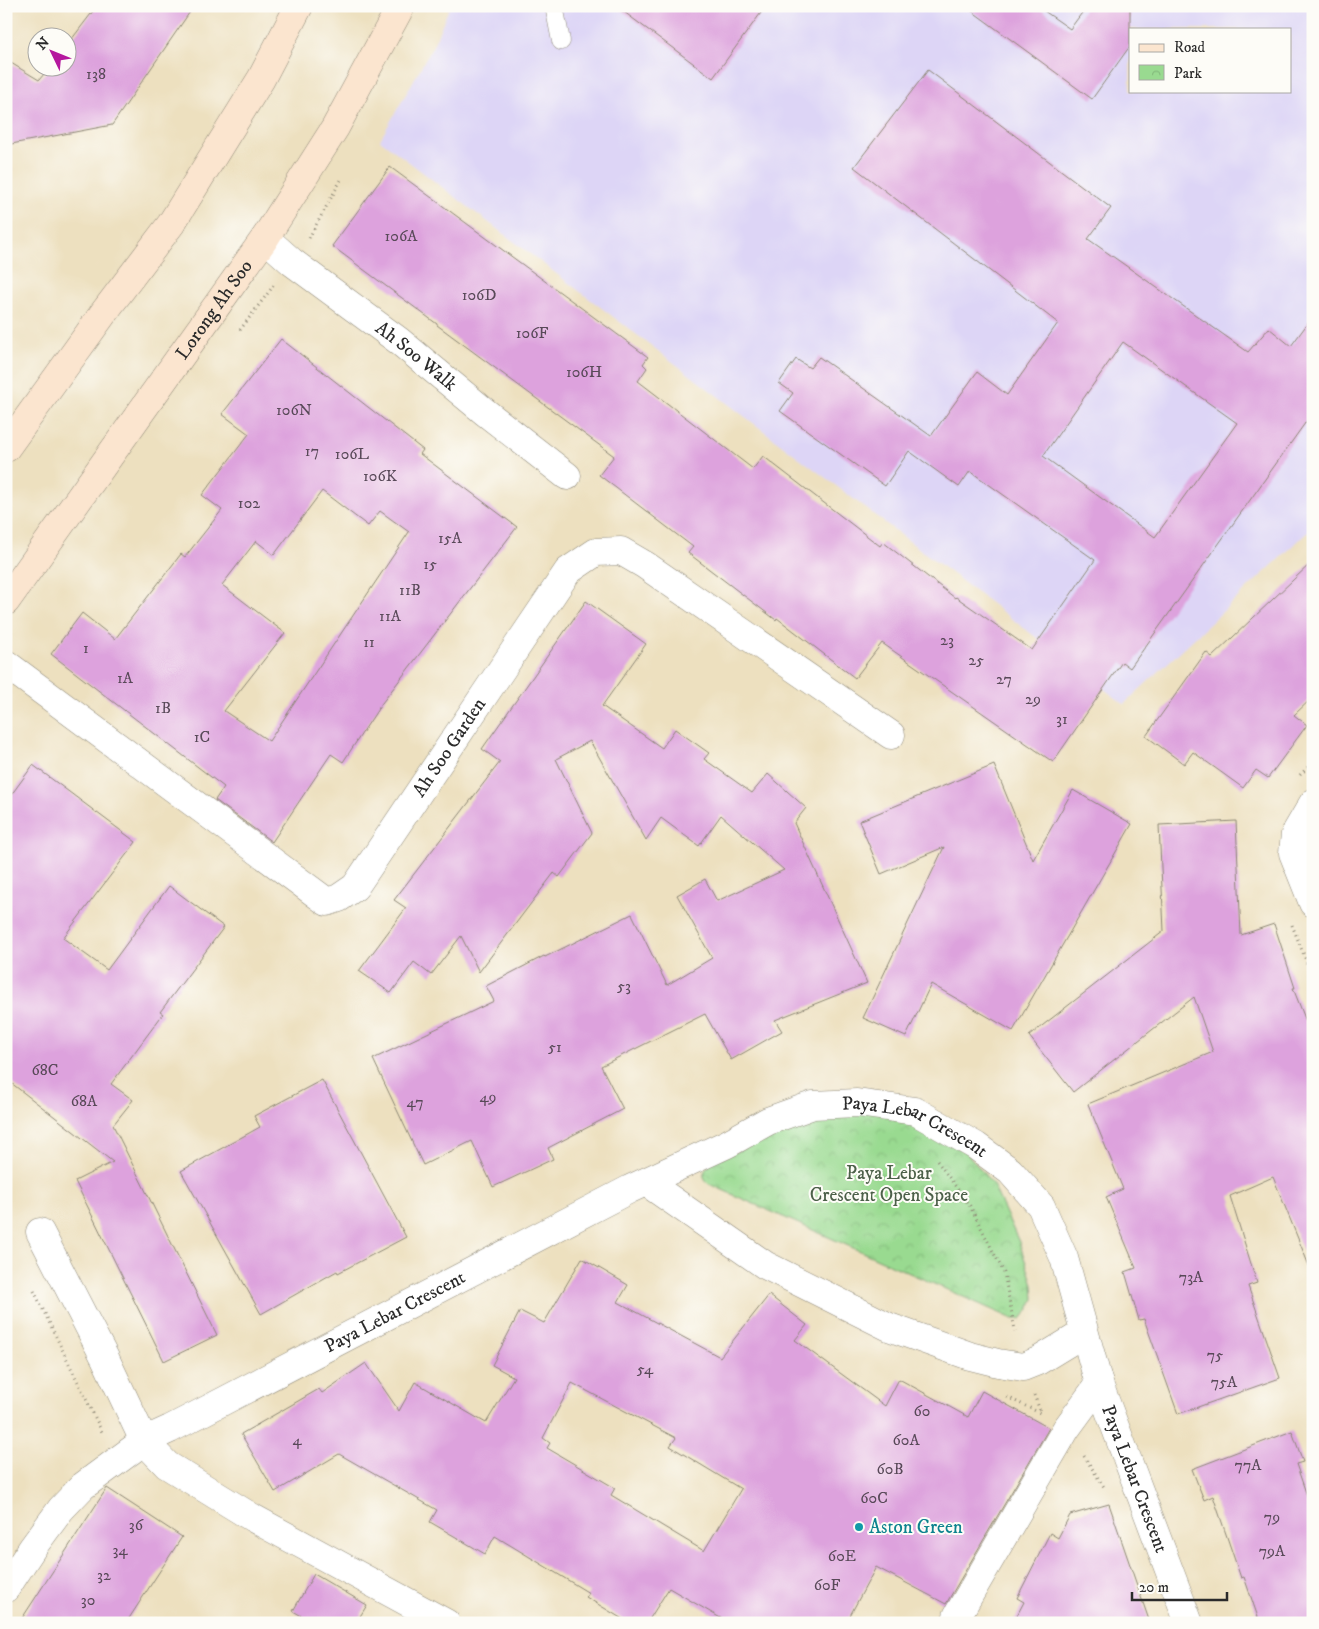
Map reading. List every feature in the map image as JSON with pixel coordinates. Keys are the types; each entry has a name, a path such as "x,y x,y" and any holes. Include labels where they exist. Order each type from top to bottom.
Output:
{"main road":[{"path":"6,448 105,311 171,224 261,79 300,6"},
{"name":"Lorong Ah Soo","path":"6,602 265,238 335,128 402,6"}],"street":[{"name":"Ah Soo Walk","path":"265,238 292,262 399,341 567,476"},
{"name":"Ah Soo Garden","path":"6,664 327,902 339,898 355,887 568,571 596,552 621,551 645,565 891,735"},
{"path":"1313,803 1295,834 1293,852 1313,903"},
{"name":"Paya Lebar Crescent","path":"6,1588 33,1547 66,1503 83,1486 144,1440 170,1429 630,1189 726,1144 768,1121 813,1105 858,1103 915,1111 976,1146 1010,1172 1041,1206 1064,1258 1099,1384 1189,1623"},
{"path":"646,1182 765,1265 889,1327 970,1356 1023,1367 1084,1333"},
{"path":"40,1232 144,1440 166,1465 253,1518 446,1623"},
{"path":"957,1616 1066,1428 1099,1384"}],"lane":[{"path":"554,6 561,41"}],"path":[{"path":"936,1159 970,1206 1004,1273 1023,1367 1041,1413"},
{"path":"1004,1395 1066,1428 1105,1490"}],"shaded area":[{"path":"450,6 1313,6 1313,527 1124,704 380,140 432,48"}],"green space":[{"name":"Paya Lebar Crescent Open Space","path":"883,1108 967,1153 993,1185 1019,1242 1033,1284 1034,1299 1021,1319 1013,1319 709,1184 704,1178 704,1172 714,1161 795,1127 849,1111"}],"building":[{"path":"97,6 194,6 112,125 6,145 6,60 28,73 28,78 39,80 41,78 78,78 78,31"},
{"path":"616,6 766,6 713,78"},
{"path":"965,6 1037,6 1070,29 1087,6 1130,6 1129,47 1092,99"},
{"path":"928,70 1111,208 1088,239 1248,352 1269,328 1291,346 1313,316 1313,412 1130,668 1122,662 1053,762 882,643 855,678 688,553 693,547 599,475 614,456 332,246 390,167 648,357 643,364 647,368 638,381 753,469 763,456 880,546 883,542 955,598 1032,650 1095,560 970,471 959,487 909,451 885,486 780,411 793,393 779,383 796,359 810,368 819,357 931,436 977,372 1007,395 1058,323 854,167","holes":["1123,342 1237,423 1155,537 1043,456"]},
{"path":"281,339 423,450 420,454 517,527 382,703 343,762 331,754 272,842 215,800 224,787 51,654 82,613 115,639 181,554 185,557 222,510 202,495 249,434 222,414","holes":["322,491 368,526 380,511 409,532 269,741 224,711 285,633 222,585 256,541 274,555"]},
{"path":"1313,561 1313,697 1294,715 1307,725 1268,778 1256,770 1243,788 1193,752 1184,764 1146,736 1206,652 1212,657"},
{"path":"586,601 646,644 602,706 662,748 675,729 709,753 704,759 752,793 768,774 806,808 794,823 867,983 775,1020 782,1031 731,1060 705,1014 601,1066 623,1109 548,1148 553,1159 493,1187 472,1141 423,1165 373,1059 494,1001 486,986 632,914 667,985 712,958 677,895 705,879 717,901 784,870 721,815 699,846 661,818 646,840 590,741 556,759 592,833 559,877 554,873 479,972 461,936 431,975 414,962 391,993 359,971 406,908 394,900 500,762 482,749"},
{"path":"33,765 136,842 63,938 107,970 169,886 224,927 160,1012 163,1014 111,1084 133,1100 113,1125 217,1335 164,1361 75,1181 113,1162 6,1079 6,802"},
{"path":"994,765 1033,860 1073,790 1132,824 1013,1031 931,984 906,1037 863,1018 944,847 881,874 859,821"},
{"path":"1236,821 1241,935 1274,924 1295,988 1293,988 1313,1039 1313,1273 1273,1177 1230,1196 1257,1283 1248,1286 1280,1378 1178,1414 1144,1319 1139,1320 1125,1272 1136,1268 1106,1197 1123,1189 1088,1104 1213,1052 1194,997 1073,1092 1029,1036 1164,931 1159,825"},
{"path":"322,1080 406,1237 338,1273 337,1271 261,1314 181,1171 260,1127 254,1116"},
{"path":"582,1258 628,1285 618,1302 720,1357 769,1295 807,1325 795,1340 885,1406 899,1379 968,1417 982,1391 1049,1428 946,1604 876,1567 846,1623 729,1623 669,1588 647,1623 629,1623 586,1597 589,1593 495,1536 485,1554 430,1522 437,1510 339,1454 275,1492 241,1434 319,1389 322,1393 366,1363 399,1411 415,1382 486,1423 514,1377 492,1365 520,1311 544,1323","holes":["572,1383 676,1438 670,1446 741,1489 704,1551 611,1495 615,1488 547,1448 550,1443 543,1438"]},
{"path":"1292,1431 1303,1462 1296,1464 1313,1513 1313,1623 1260,1623 1244,1577 1241,1578 1213,1496 1204,1500 1192,1469"},
{"path":"107,1488 182,1537 126,1623 19,1623"},
{"path":"1109,1504 1150,1623 1013,1623 1024,1602 1017,1598 1050,1533 1058,1538 1070,1515"},
{"path":"314,1574 367,1605 356,1623 314,1623 293,1611"}],"place":[{"name":"Aston Green","path":"859,1527"}]}
